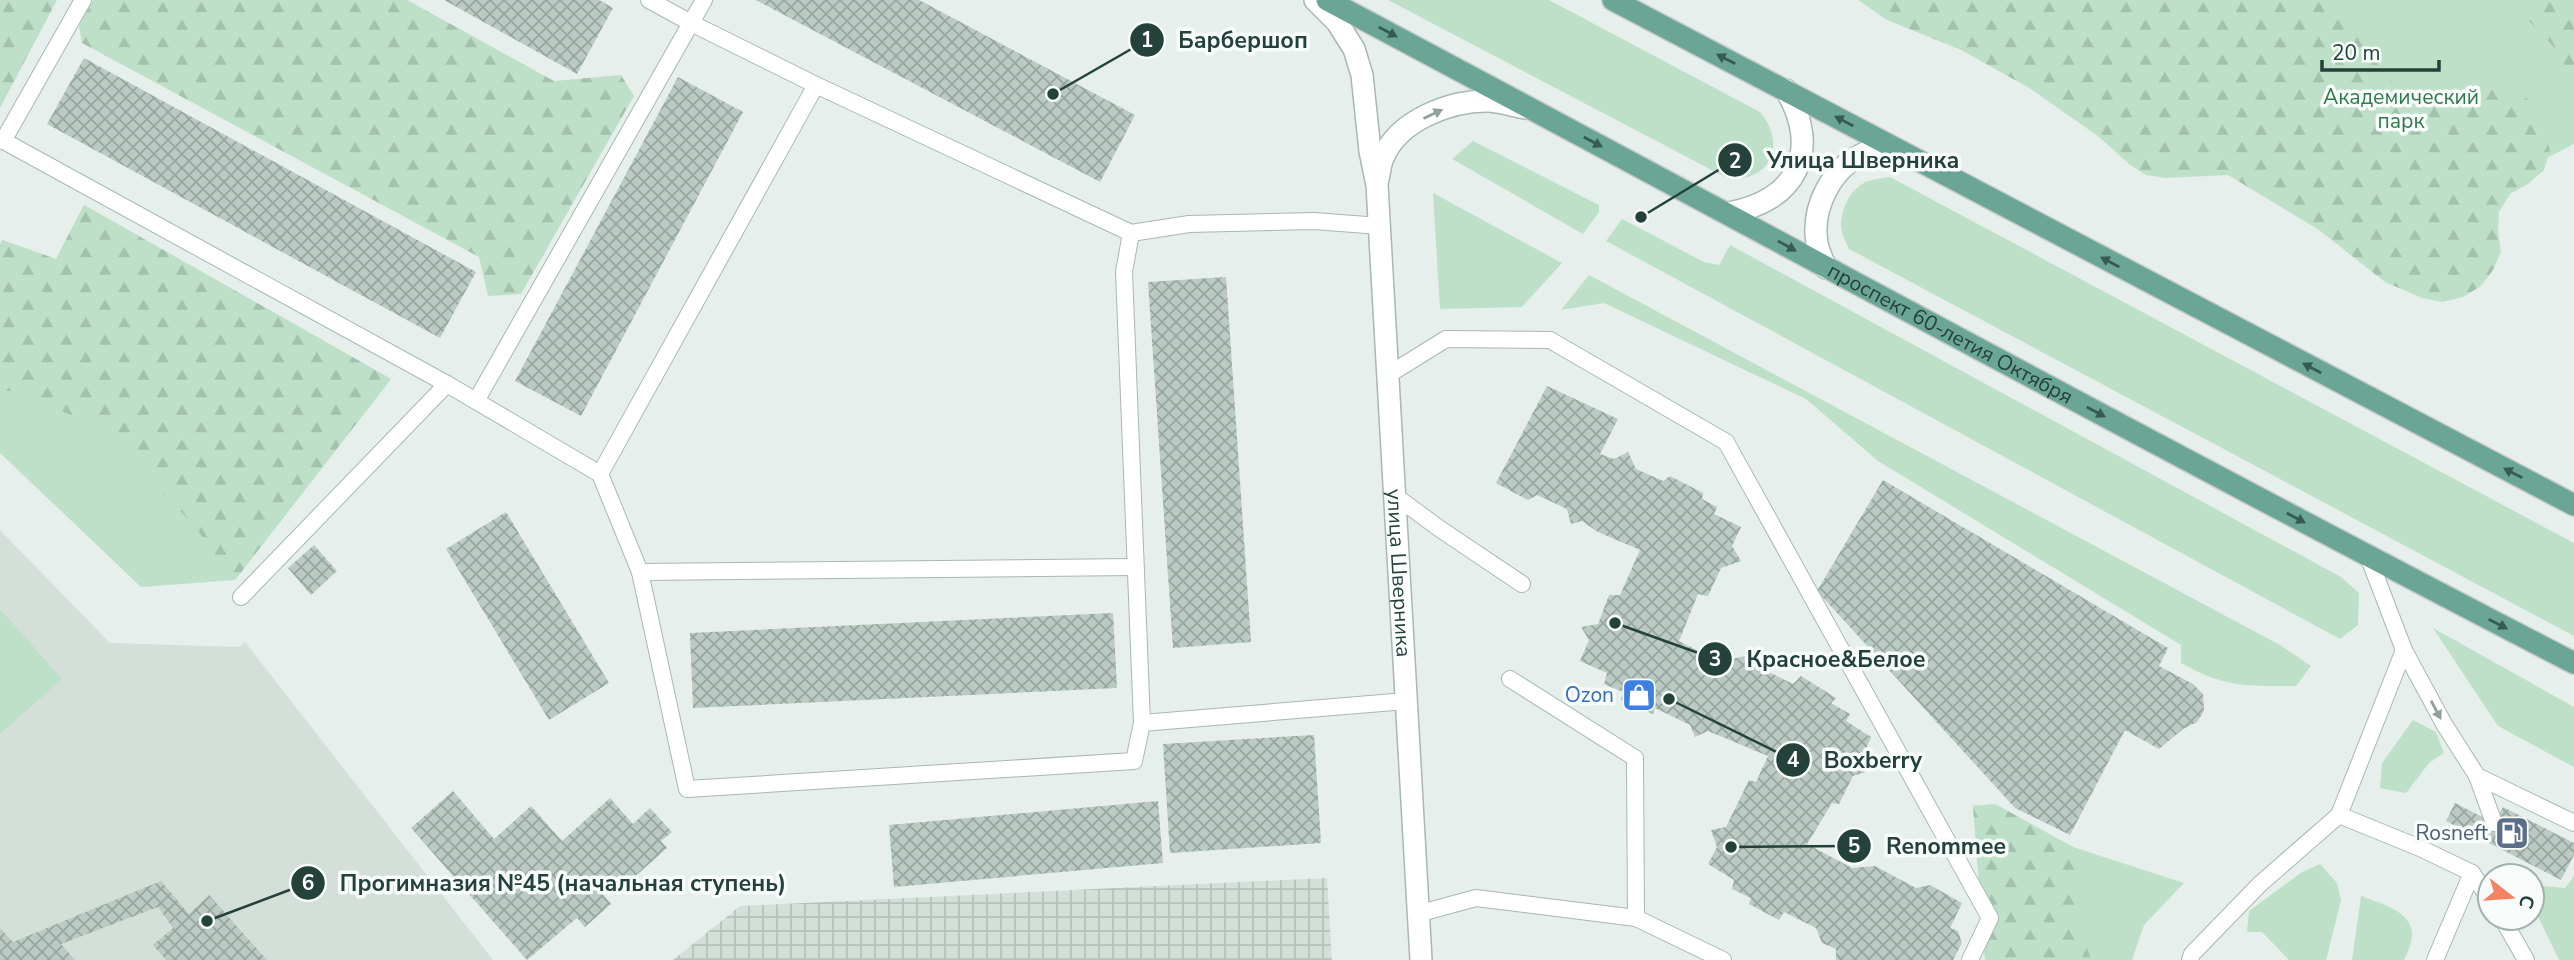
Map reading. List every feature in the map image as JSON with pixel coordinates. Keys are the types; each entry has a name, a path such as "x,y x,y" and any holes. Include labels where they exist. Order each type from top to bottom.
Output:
{"main road":[{"name":"проспект 60-летия Октября","path":"1327,0 1826,268 2574,663"},
{"path":"1613,0 2574,505"}],"street":[{"name":"улица Шверника","path":"1315,0 1337,22 1354,49 1362,75 1370,151 1377,185 1421,960"},
{"path":"1728,213 1752,209 1773,198 1790,181 1800,159 1803,135 1798,111 1786,90"},
{"name":"улица Шверника","path":"1377,185 1383,158 1398,135 1425,117 1454,104 1489,101 1533,110"},
{"path":"1826,268 1817,243 1817,215 1825,190 1842,168 1864,153 1891,147"}],"lane":[{"path":"83,0 1,140 447,384 600,474 640,572 687,789 1134,761 1142,723 1124,272 1131,233"},
{"path":"649,0 816,85 1131,233 1189,224 1314,221 1380,226"},
{"path":"476,401 704,0"},
{"path":"600,474 816,85"},
{"path":"1388,375 1446,339 1550,340 1726,442 1990,918 1970,960"},
{"path":"241,597 447,384"},
{"path":"1394,495 1522,584"},
{"path":"2368,556 2404,650 2477,776 2494,823"},
{"path":"640,572 1134,567"},
{"path":"2191,957 2260,884 2339,815 2404,650"},
{"path":"1510,679 1635,758 1636,918"},
{"path":"1142,723 1406,701"},
{"path":"2477,776 2574,823"},
{"path":"2339,815 2420,848 2472,873 2476,879"},
{"path":"2435,960 2472,873"},
{"path":"1417,914 1476,898 1636,918 1723,960"},
{"path":"2510,932 2526,960"},
{"path":"2191,957 2208,960"}],"shaded area":[{"path":"0,530 110,643 239,647 245,642 493,960 0,960"},
{"path":"1327,878 1332,960 673,960 740,906"}],"green space":[{"path":"0,0 57,0 0,108"},
{"path":"93,0 407,0 554,81 621,75 634,96 521,294 488,296 479,257 82,43 79,26"},
{"path":"1388,0 1549,0 1760,112 1773,137 1769,160 1763,169 1753,175 1725,177"},
{"name":"Академический парк","path":"1858,0 2323,0 2349,23 2384,73 2411,104 2429,108 2465,91 2508,89 2534,102 2550,150 2544,170 2528,184 2510,194 2499,212 2501,252 2493,270 2481,286 2463,297 2443,302 2422,298 2385,282 2319,230 2228,175 2166,178 2146,175 2129,164 2099,137 2031,89 1961,50 1887,20"},
{"name":"Академический парк","path":"1880,0 2550,0 2574,39 2574,144 2405,231"},
{"path":"2509,0 2574,0 2574,85 2553,46"},
{"path":"1473,141 1599,205 1599,212 1583,234 1452,159"},
{"path":"1890,177 2574,543 2574,636 1849,249 1841,226 1846,202 1861,184"},
{"path":"1433,193 1562,263 1522,307 1440,309"},
{"path":"84,205 391,379 235,580 141,587 0,453 0,244 2,240 56,259"},
{"path":"84,205 391,379 235,580 191,522 100,429 19,391 0,391 2,240 56,259"},
{"path":"1622,219 1704,262 1719,265 1730,245 2341,577 2359,593 2358,625 2340,639 1606,241"},
{"path":"1589,275 2280,645 2311,666 2296,686 2264,686 2224,681 2181,663 2181,645 1878,461 1806,399 1604,303 1561,310"},
{"path":"0,609 62,679 0,734"},
{"path":"2433,628 2574,707 2574,767 2498,726"},
{"path":"2413,720 2436,732 2444,753 2429,763 2406,793 2380,788 2382,763"},
{"path":"1995,804 2073,847 2184,883 2144,925 2132,960 1985,960 1973,806"},
{"path":"1995,804 2073,847 2080,926 2091,960 1985,960 1973,806"},
{"path":"2320,864 2337,883 2341,900 2327,957 2326,960 2289,960 2262,932 2247,932 2249,911 2302,872"},
{"path":"2574,876 2574,960 2559,960 2546,932 2546,886 2565,888"},
{"path":"2361,896 2395,910 2410,924 2412,934 2404,960 2352,960"}],"building":[{"path":"444,0 599,0 613,8 577,74"},
{"path":"756,0 919,0 1135,115 1100,182"},
{"path":"84,58 476,272 440,338 47,124"},
{"path":"678,77 743,112 581,416 515,381"},
{"path":"1226,277 1251,642 1173,648 1148,282"},
{"path":"1547,386 1618,419 1600,454 1614,459 1628,452 1636,469 1663,481 1670,476 1703,493 1702,499 1717,507 1714,514 1741,527 1732,546 1741,561 1721,568 1708,596 1698,594 1679,641 1720,662 1757,653 1763,669 1793,684 1801,676 1836,698 1831,703 1850,714 1846,721 1871,737 1864,754 1871,770 1853,776 1839,804 1832,803 1807,844 1852,868 1875,866 1916,888 1930,885 1962,903 1950,928 1958,931 1962,943 1953,960 1836,960 1836,949 1822,943 1816,928 1784,912 1779,920 1749,904 1751,898 1732,889 1734,880 1708,864 1717,847 1711,830 1726,827 1749,780 1756,782 1768,756 1708,731 1695,737 1690,725 1655,708 1653,714 1621,700 1623,692 1604,684 1607,673 1580,661 1589,640 1581,627 1598,624 1609,595 1620,595 1640,550 1598,532 1582,521 1571,524 1567,509 1537,495 1528,500 1496,483"},
{"path":"1883,480 2168,648 2159,666 2193,684 2203,694 2204,711 2197,722 2183,729 2159,749 2125,730 2070,835 2015,808 1817,591"},
{"path":"506,512 609,683 549,720 446,549"},
{"path":"314,545 337,571 311,595 288,568"},
{"path":"1113,613 1117,688 693,708 690,633"},
{"path":"1314,735 1321,843 1170,853 1163,744"},
{"path":"453,791 494,839 531,806 562,841 610,798 633,824 650,808 672,832 661,841 667,848 622,888 615,880 601,892 611,904 585,927 577,918 527,960 411,828"},
{"path":"1158,801 1163,863 894,887 889,825"},
{"name":"Rosneft","path":"2455,803 2494,823 2503,807 2574,843 2574,855 2561,880 2546,872 2546,862 2526,862 2446,821"},
{"path":"161,881 189,914 209,895 267,960 166,960 153,945 173,928 158,907 61,944 75,960 0,960 0,928 13,942"}],"place":[{"name":"Барбершоп","path":"1053,94"},
{"name":"Улица Шверника","path":"1641,217"},
{"name":"Красное&Белое","path":"1615,623"},
{"name":"Ozon","path":"1639,695"},
{"name":"Boxberry","path":"1669,699"},
{"name":"Rosneft","path":"2512,833"},
{"name":"Renommee","path":"1731,847"},
{"name":"Прогимназия №45 (начальная ступень)","path":"207,921"}]}
